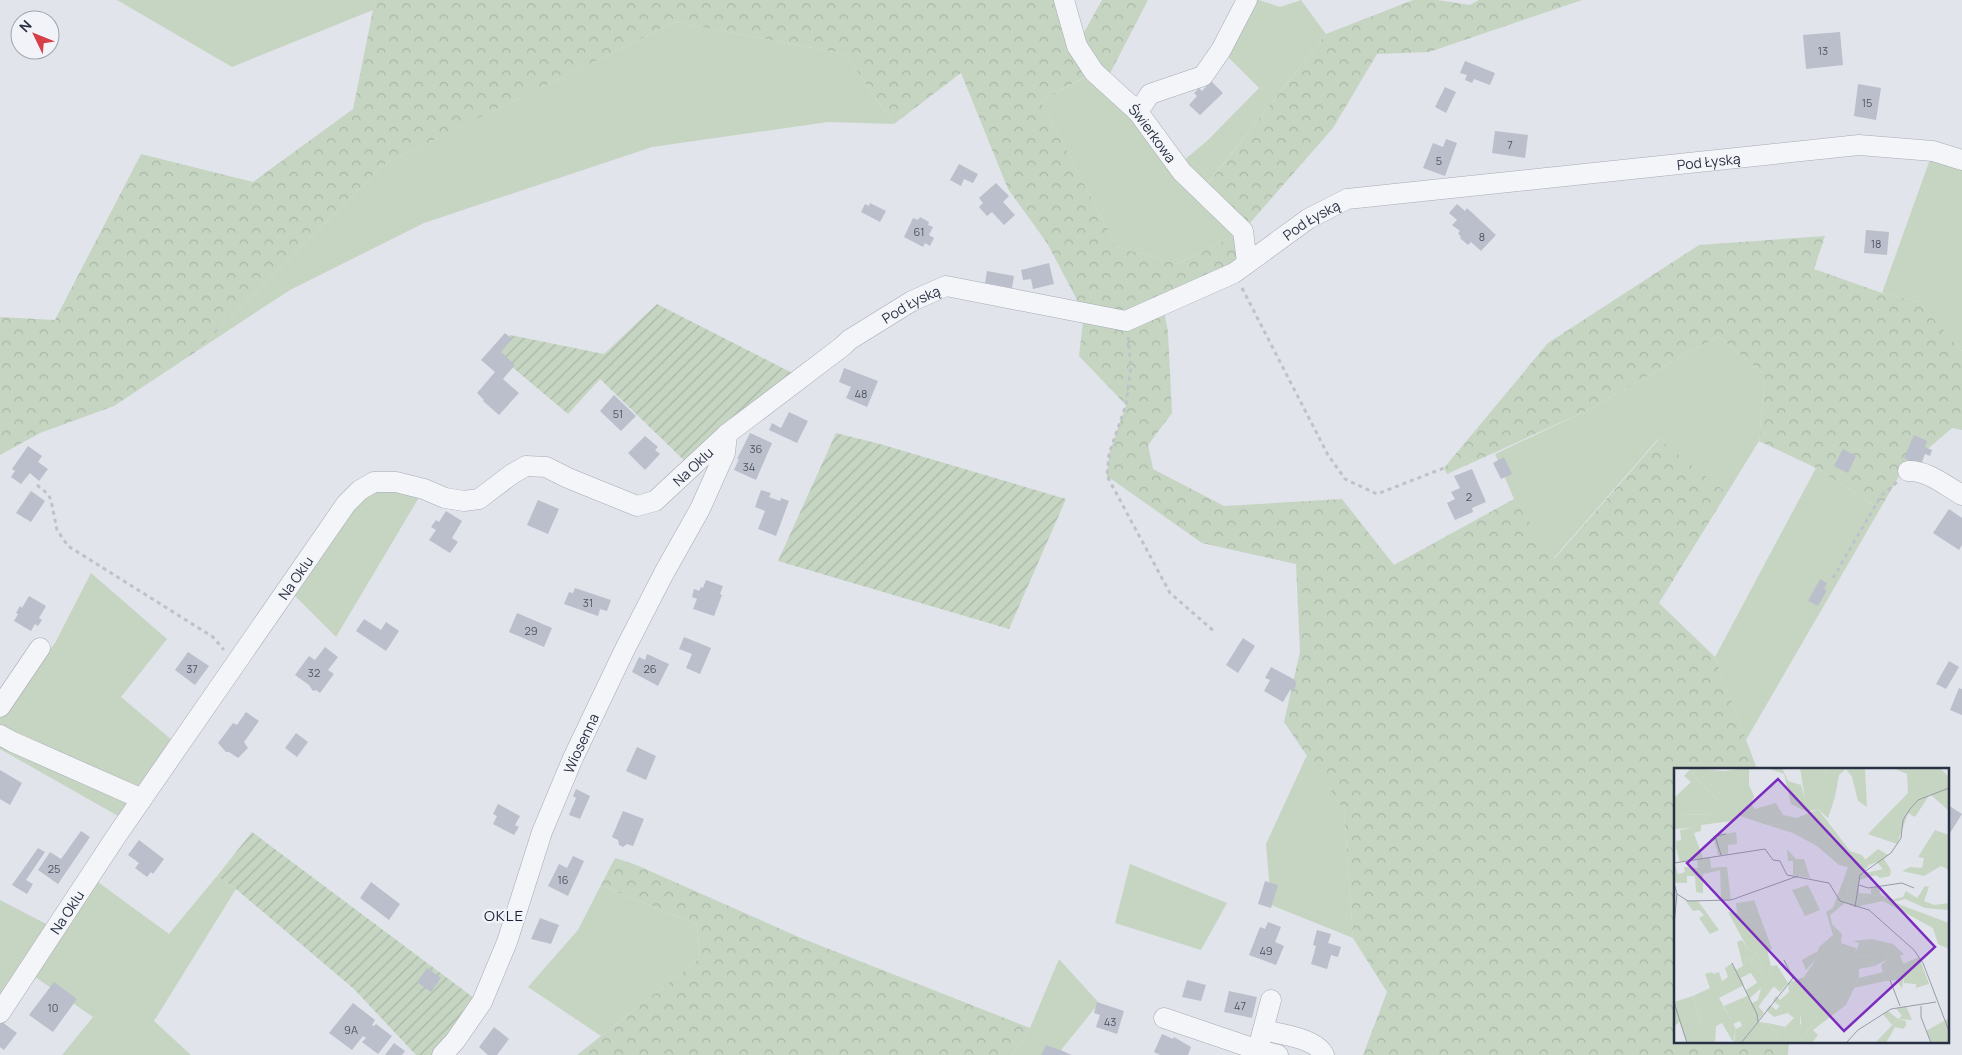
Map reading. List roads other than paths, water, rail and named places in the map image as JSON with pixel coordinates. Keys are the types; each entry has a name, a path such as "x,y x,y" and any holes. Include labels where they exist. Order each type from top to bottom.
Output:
{"street":[{"name":"Świerkowa","path":"1064,0 1077,46 1094,72 1138,112 1182,172 1243,231 1241,267"},
{"path":"1138,112 1150,94 1203,76 1221,50 1247,0"},
{"name":"Pod Łyską","path":"727,434 849,340 912,301 946,286 1126,322 1241,267 1308,219 1347,199 1859,145 1932,152 1962,160"},
{"name":"Na Oklu","path":"0,1013 142,799 346,504 360,490 374,482 396,482 424,489 445,498 464,501 479,499 526,466 546,467 637,506 655,501 727,434"},
{"name":"Wiosenna","path":"442,1055 455,1041 482,1002 507,942 542,832 573,758 628,642 700,509 725,453 727,434"},
{"path":"1908,471 1916,470 1924,473 1962,495"},
{"path":"0,707 40,648"},
{"path":"0,734 13,742 142,799"},
{"path":"1258,1050 1271,1000"},
{"path":"1164,1018 1278,1055"},
{"path":"1263,1030 1304,1040 1321,1050 1324,1055"}],"district":[{"name":"OKLE","path":"504,915"}]}
